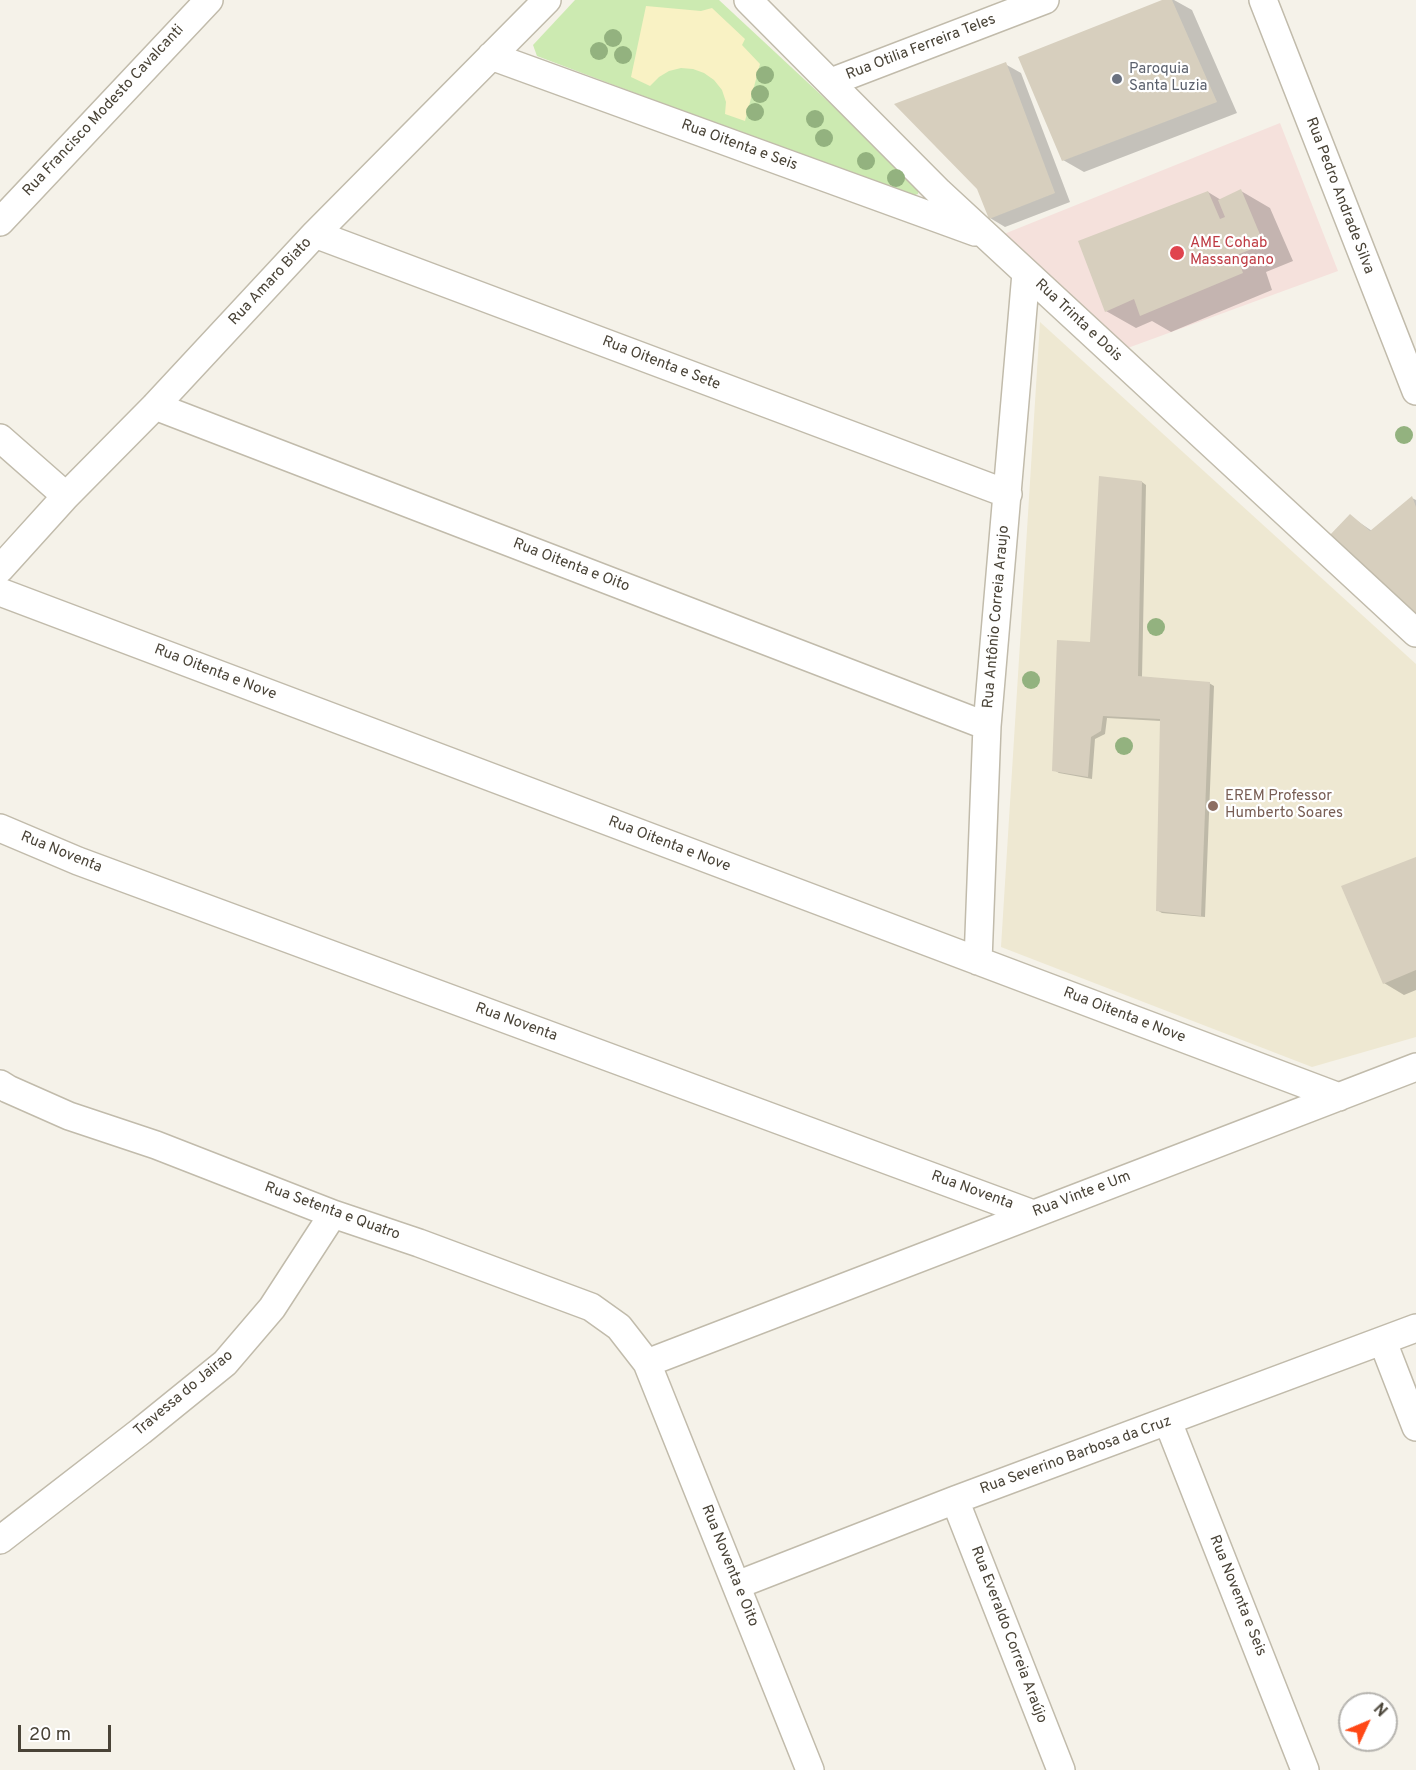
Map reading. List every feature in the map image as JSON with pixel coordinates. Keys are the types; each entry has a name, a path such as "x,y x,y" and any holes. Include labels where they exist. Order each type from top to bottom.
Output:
{"street":[{"name":"Rua Francisco Modesto Cavalcanti","path":"0,222 209,0"},
{"name":"Rua Amaro Biato","path":"0,569 66,496 155,406 315,234 547,0"},
{"name":"Rua Trinta e Dois","path":"748,0 939,192 1416,633"},
{"name":"Rua Otilia Ferreira Teles","path":"831,82 1045,0"},
{"name":"Rua Pedro Andrade Silva","path":"1263,0 1416,391"},
{"name":"Rua Oitenta e Seis","path":"491,56 988,236"},
{"name":"Rua Oitenta e Sete","path":"315,234 1008,494"},
{"name":"Rua Antônio Correia Araujo","path":"978,961 987,726 1026,273"},
{"name":"Rua Oitenta e Oito","path":"155,406 987,726"},
{"path":"0,438 66,496"},
{"name":"Rua Oitenta e Nove","path":"0,592 1339,1097"},
{"name":"Rua Noventa","path":"0,828 78,861 1033,1214"},
{"name":"Rua Vinte e Um","path":"647,1363 1416,1067"},
{"name":"Rua Setenta e Quatro","path":"0,1084 69,1116 156,1145 333,1214 591,1307 619,1327 647,1363"},
{"name":"Travessa do Jairao","path":"0,1540 225,1363 272,1308 333,1214"},
{"name":"Rua Severino Barbosa da Cruz","path":"737,1585 955,1500 1416,1328"},
{"path":"1383,1342 1416,1426"},
{"name":"Rua Noventa e Oito","path":"647,1363 810,1770"},
{"name":"Rua Noventa e Seis","path":"1168,1422 1305,1770"},
{"name":"Rua Everaldo Correia Araújo","path":"955,1500 1061,1770"}],"shaded area":[{"name":"AME Cohab Massangano","path":"1280,123 1338,271 1125,349 1004,234"},
{"name":"EREM Professor Humberto Soares","path":"1040,322 1416,664 1416,1037 1312,1067 1001,947"}],"green space":[{"path":"575,0 719,0 919,186 918,194 910,197 537,56 533,45"}],"sand":[{"path":"646,6 701,11 712,8 745,39 742,45 760,64 745,121 725,114 726,102 722,90 704,73 681,68 669,71 650,86 631,77"}],"building":[{"name":"Paroquia Santa Luzia","path":"1162,0 1172,0 1217,102 1062,161 1018,57"},
{"path":"1006,62 1055,193 989,219 977,189 894,104"},
{"path":"1241,189 1264,244 1237,255 1243,273 1140,316 1134,299 1105,312 1078,241 1208,191 1220,219 1225,217 1218,200"},
{"path":"1099,476 1142,481 1138,676 1210,682 1201,916 1156,911 1160,719 1103,716 1101,731 1091,737 1088,777 1052,771 1057,640 1090,642"},
{"path":"1412,496 1416,507 1416,617 1329,536 1350,514 1370,531"},
{"path":"1416,857 1416,970 1383,984 1341,886"}],"place":[{"name":"Paroquia Santa Luzia","path":"1117,79"},
{"name":"AME Cohab Massangano","path":"1177,253"},
{"name":"EREM Professor Humberto Soares","path":"1213,806"}]}
